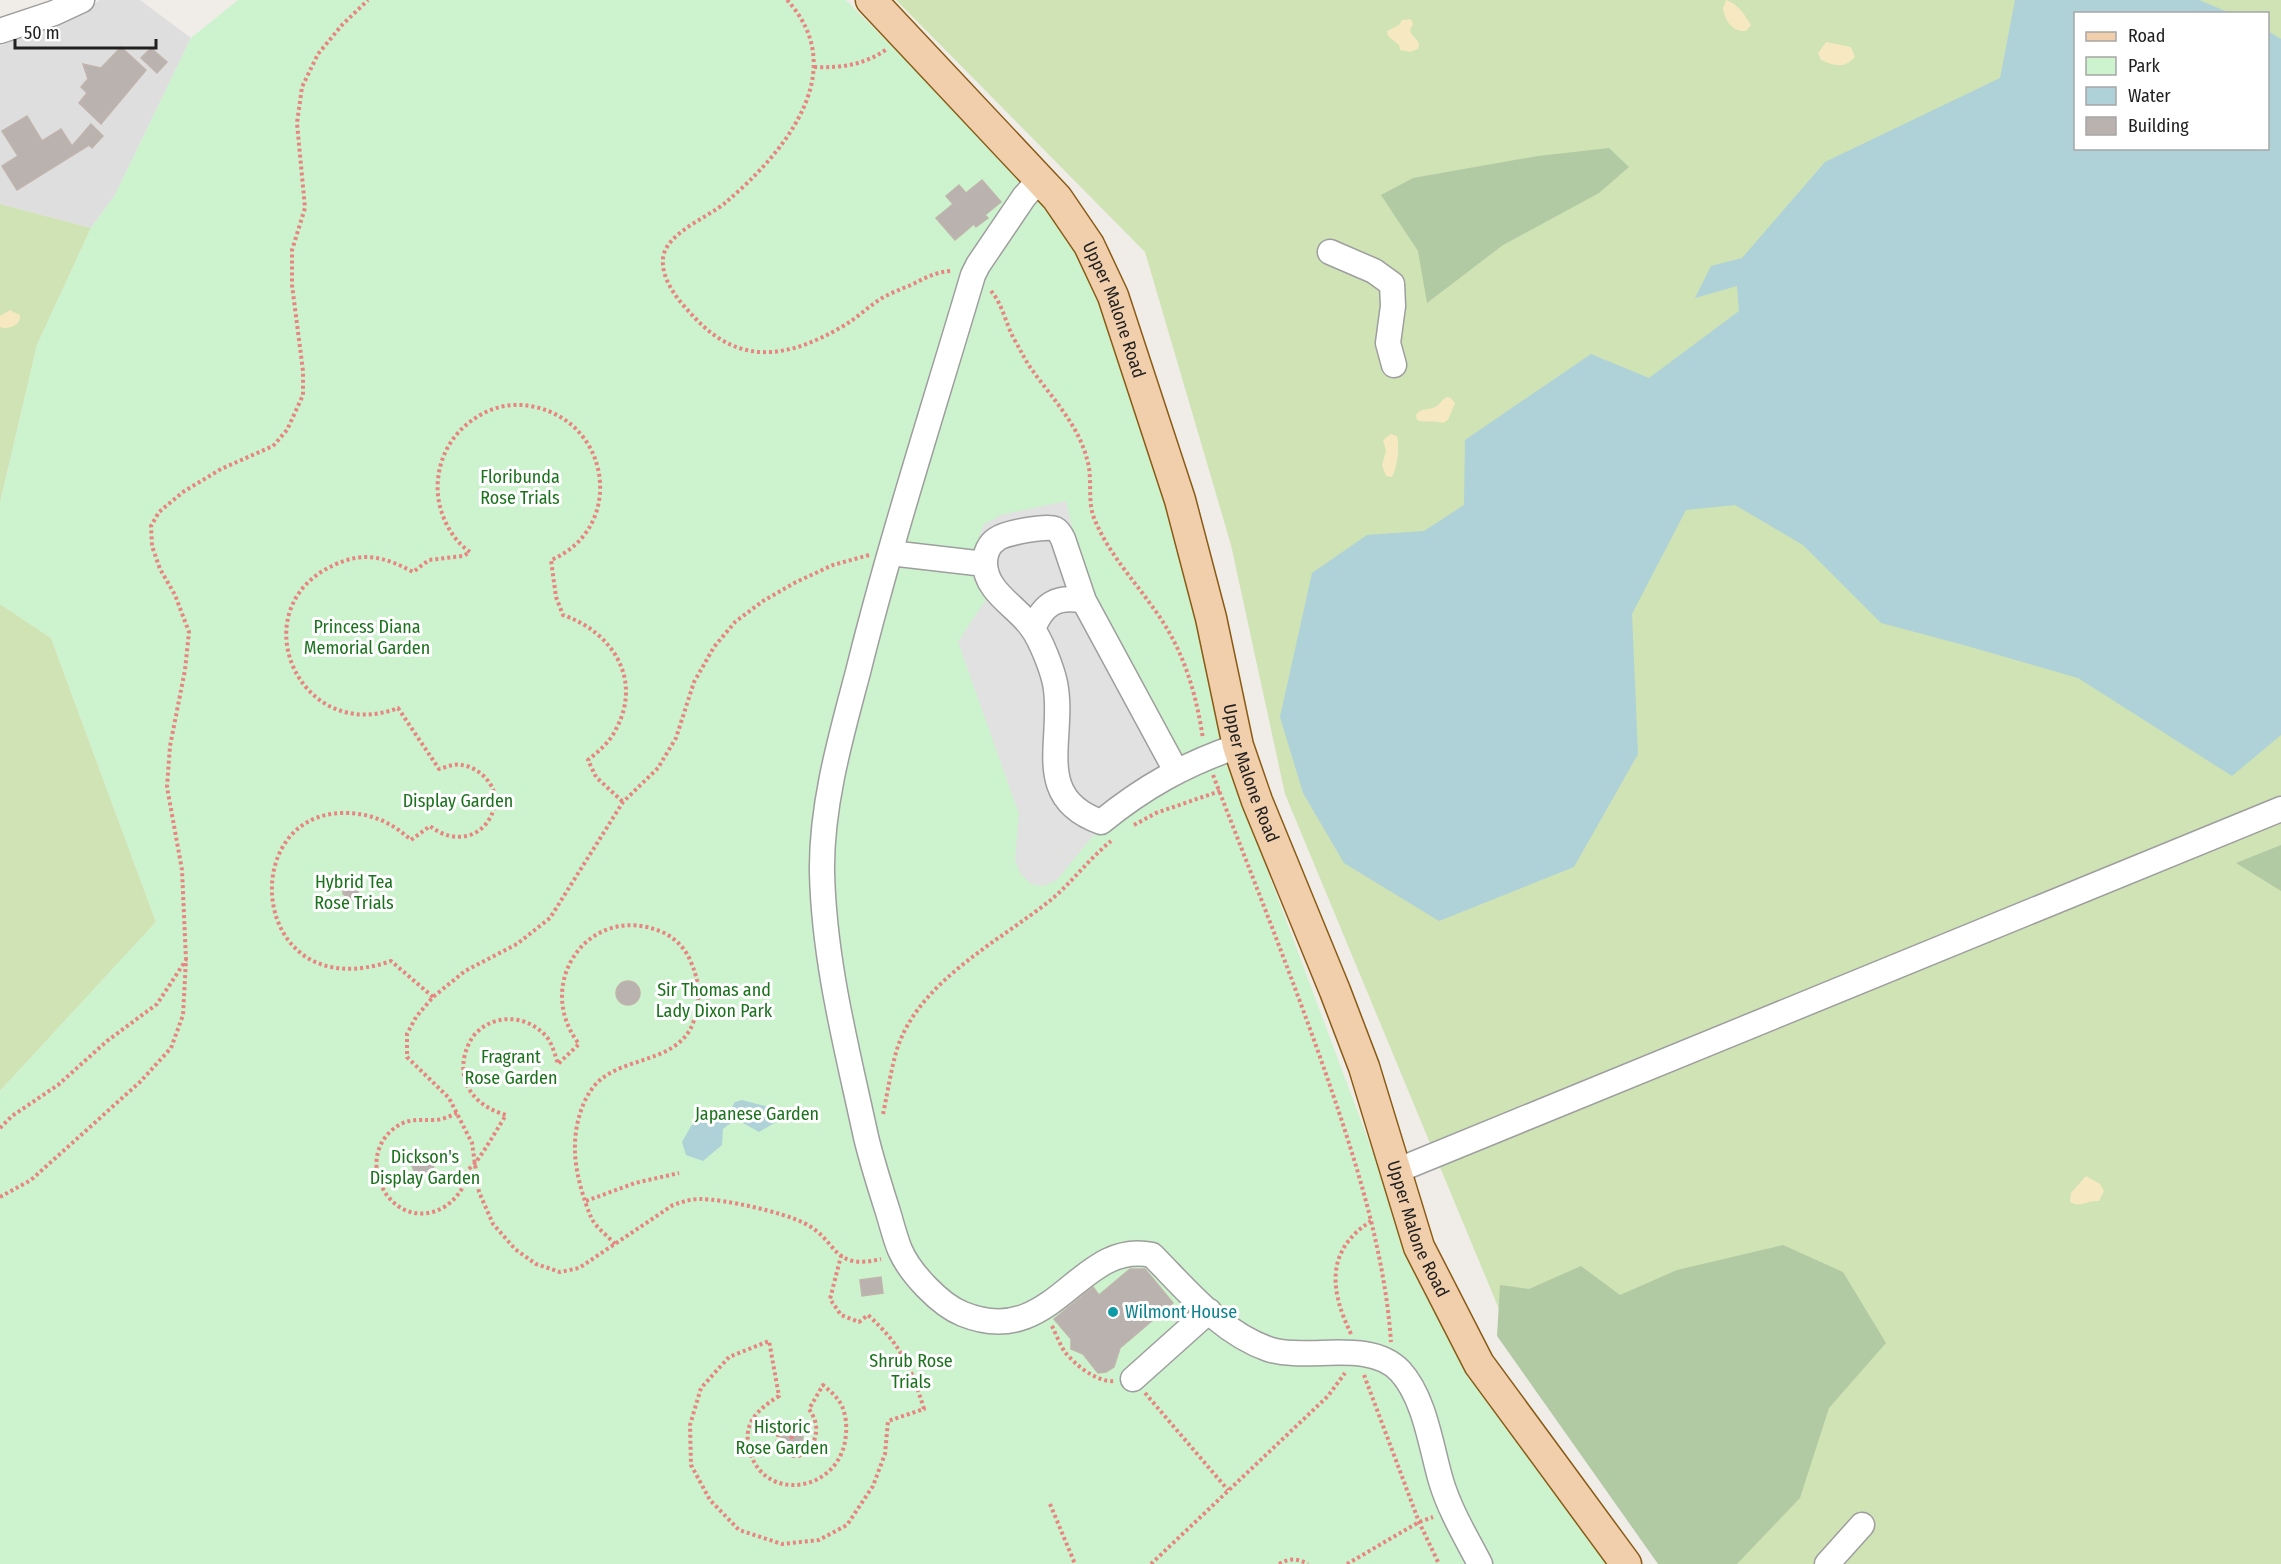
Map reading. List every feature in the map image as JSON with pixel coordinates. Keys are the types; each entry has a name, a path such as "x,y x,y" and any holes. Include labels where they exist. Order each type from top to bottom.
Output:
{"main road":[{"name":"Upper Malone Road","path":"872,0 1057,198 1089,245 1113,297 1180,500 1211,618 1238,746 1257,801 1364,1067 1419,1247 1479,1364 1626,1564"}],"street":[{"path":"0,31 54,13 82,0"},
{"path":"1039,180 1024,197 973,275 876,600 837,755 827,810 822,870 831,973 870,1157 900,1251 915,1275 935,1295 958,1312 980,1320 1008,1322 1035,1314 1110,1259 1137,1251 1152,1254 1222,1323 1242,1337 1269,1349 1296,1353 1356,1353 1391,1363 1401,1372 1421,1407 1451,1509 1480,1564"},
{"path":"1330,252 1374,271 1392,284 1393,306 1388,343 1394,365"},
{"path":"1176,771 1084,601 1064,539 1057,530 1046,526 998,538 988,548 985,564 990,581 1002,598 1033,629 1055,683 1058,716 1054,753 1059,786 1072,807 1101,822 1133,796 1176,771 1238,746"},
{"path":"890,552 985,564"},
{"path":"1033,629 1038,615 1050,603 1069,598 1084,601"},
{"path":"1395,1171 2281,809"},
{"path":"1133,1379 1209,1311"},
{"path":"1827,1564 1862,1525"}],"path":[{"path":"0,1197 32,1180 140,1082 171,1048 183,1015 186,960 182,870 167,787 170,746 185,670 189,632 175,595 160,569 152,546 151,526 159,512 183,492 221,469 273,446 287,430 303,395 303,371 292,285 292,250 305,208 297,123 302,87 318,54 342,25 368,0"},
{"path":"787,0 800,19 815,55 813,81 805,107 790,134 768,160 724,203 668,243 663,254 666,279 683,306 702,326 728,342 749,351 779,352 811,344 847,323 881,299 940,271 973,275 994,294 1009,331 1030,366 1080,437 1088,461 1094,516 1106,542 1178,646 1190,678 1206,757 1311,1031 1351,1148 1371,1221 1389,1316 1391,1363"},
{"path":"814,67 837,68 858,64 875,57 905,36"},
{"path":"433,997 391,961 353,970 331,968 311,960 295,947 282,930 273,910 270,887 274,867 283,846 298,829 316,818 335,813 356,813 377,817 396,827 411,840 430,826 446,836 456,837 474,834 487,823 495,804 494,793 485,777 472,768 460,764 439,769 398,708 374,715 354,715 338,711 322,702 308,690 290,660 286,645 287,626 291,609 299,593 326,568 343,560 378,557 395,562 413,572 429,560 463,556 470,552 451,533 443,518 438,499 437,481 441,464 452,440 467,423 493,409 524,405 552,412 577,428 594,454 600,482 596,516 576,546 551,560 556,597 563,615 582,622 600,634 613,650 623,669 626,691 624,709 616,729 605,746 588,760 596,777 623,802"},
{"path":"890,552 871,554 832,565 763,601 735,622 714,647 694,682 676,738 658,768 623,802 550,918 517,944 465,971 433,997 416,1017 407,1034 407,1058 449,1098 457,1113 472,1143 479,1192 493,1224 515,1249 536,1264 560,1272 579,1268 673,1205 688,1200 703,1199 748,1207 805,1223 841,1256 852,1262 864,1263 900,1251"},
{"path":"1131,826 1156,813 1220,791"},
{"path":"866,1138 883,1113 898,1046 908,1025 927,1000 951,974 1053,898 1095,854 1116,837"},
{"path":"457,1113 437,1120 419,1118 404,1121 390,1131 381,1145 377,1160 378,1176 383,1190 392,1202 405,1210 418,1213 433,1212 446,1205 457,1196 464,1185 467,1171 475,1164 506,1115 493,1112 479,1103 464,1078 463,1062 467,1046 475,1034 489,1023 504,1019 520,1020 534,1026 547,1036 558,1064 579,1044 570,1033 562,1011 561,988 568,964 582,946 600,932 622,925 646,925 668,935 686,951 696,974 699,992 696,1015 687,1033 671,1049 652,1059 631,1064 602,1078 582,1104 575,1150 586,1201 592,1219 615,1244"},
{"path":"0,1128 12,1116 58,1085 107,1041 157,1004 186,960"},
{"path":"586,1201 635,1183 679,1173"},
{"path":"1371,1221 1346,1241 1337,1262 1335,1284 1341,1314 1354,1340 1356,1353 1419,1522 1439,1564"},
{"path":"792,1439 788,1424 779,1431 777,1443 784,1453 797,1457 810,1450 817,1432 816,1420 809,1409 824,1385 840,1403 846,1425 845,1447 835,1466 823,1477 805,1484 788,1485 770,1479 758,1469 749,1451 747,1435 753,1416 764,1405 779,1396 769,1341 729,1357 701,1388 690,1425 691,1466 710,1500 739,1530 782,1544 819,1540 847,1525 873,1486 885,1454 888,1421 924,1409 917,1386 901,1352 889,1334 868,1315 859,1322 841,1316 830,1299 841,1256"},
{"path":"1042,1309 1065,1352 1082,1368 1106,1382 1133,1379 1228,1490"},
{"path":"1151,1564 1328,1396 1344,1375 1356,1353"},
{"path":"1050,1504 1075,1564"},
{"path":"1347,1564 1419,1522"},
{"path":"1279,1564 1288,1559 1298,1559 1308,1564"}],"shaded area":[{"path":"100,0 140,0 191,38 115,195 91,228 0,204 0,46 78,15"},
{"path":"1066,501 1087,590 1188,775 1139,802 1091,838 1057,880 1044,886 1031,884 1020,873 1015,860 1019,814 958,642 988,596 974,553 983,525 1001,515"}],"green space":[{"name":"Sir Thomas and Lady Dixon Park","path":"238,0 846,0 1049,205 1080,252 1102,302 1167,505 1195,617 1224,754 1382,1177 1616,1564 0,1564 0,1091 156,922 51,638 0,604 0,503 37,345 91,228 115,195 191,38"},
{"path":"896,0 2281,0 2281,1564 1684,1564 1506,1326 1285,794 1231,545 1145,252"},
{"path":"1609,148 1629,167 1599,193 1503,245 1427,303 1418,251 1381,195 1413,178 1538,156"},
{"path":"0,204 91,228 37,345 0,503"},
{"path":"0,604 51,638 156,922 0,1091"},
{"path":"2281,845 2281,891 2236,863"},
{"path":"1783,1245 1843,1272 1886,1343 1829,1408 1800,1498 1737,1564 1658,1564 1497,1336 1500,1285 1529,1289 1581,1266 1620,1295 1677,1270"}],"sand":[{"path":"1726,0 1738,7 1751,25 1746,31 1733,28 1727,21 1723,8"},
{"path":"1411,19 1413,24 1410,30 1419,46 1418,49 1410,52 1400,50 1399,45 1388,36 1387,31 1399,25 1402,20"},
{"path":"1826,42 1851,47 1855,57 1843,65 1830,64 1821,60 1818,53"},
{"path":"10,310 20,315 19,321 13,327 0,327 0,316"},
{"path":"1447,397 1455,403 1448,420 1443,423 1417,420 1418,413 1437,406"},
{"path":"1391,434 1397,436 1398,445 1397,463 1392,477 1386,476 1382,465 1386,451 1383,440"},
{"path":"2086,1176 2100,1184 2104,1191 2099,1201 2081,1204 2070,1202 2071,1193"}],"water":[{"path":"2015,0 2199,0 2228,12 2074,12 2074,150 2269,150 2269,32 2281,39 2281,735 2232,776 2078,678 1881,623 1803,545 1735,505 1686,510 1632,614 1638,754 1574,867 1439,921 1344,863 1303,793 1280,717 1312,573 1367,535 1424,531 1464,505 1465,440 1591,354 1649,378 1739,311 1737,286 1695,298 1711,266 1742,258 1825,162 2000,78"},
{"path":"742,1100 765,1106 777,1113 776,1122 759,1132 736,1119 723,1129 722,1145 703,1161 686,1155 682,1142 691,1126 700,1117 715,1117 720,1120 728,1114 735,1102"}],"building":[{"path":"121,47 146,70 101,124 79,103 87,93 81,87 88,79 83,64 101,68"},
{"path":"151,48 167,62 157,73 141,58"},
{"path":"27,116 42,141 61,129 72,146 91,124 103,136 92,148 89,145 17,190 2,166 18,156 2,131"},
{"path":"982,180 1001,202 985,215 988,218 976,227 974,224 955,240 936,218 953,204 946,196 959,185 966,193"},
{"path":"348,883 354,883 358,887 358,893 351,901 343,894 343,888"},
{"path":"628,981 636,985 640,993 636,1001 628,1005 620,1001 616,993 620,985"},
{"path":"423,1153 431,1156 434,1164 431,1172 423,1175 415,1172 412,1164 415,1156"},
{"name":"Wilmont House","path":"1130,1269 1145,1269 1173,1303 1120,1348 1114,1367 1106,1372 1098,1373 1083,1354 1071,1349 1071,1339 1054,1319 1093,1287 1099,1295"},
{"path":"881,1277 883,1293 862,1296 860,1280"},
{"path":"792,1427 800,1430 803,1438 800,1446 792,1449 784,1446 781,1438 784,1430"}],"place":[{"name":"Wilmont House","path":"1113,1312"}],"park label":[{"name":"Floribunda Rose Trials","path":"520,487"},
{"name":"Princess Diana Memorial Garden","path":"367,637"},
{"name":"Display Garden","path":"458,801"},
{"name":"Hybrid Tea Rose Trials","path":"354,892"},
{"name":"Fragrant Rose Garden","path":"511,1067"},
{"name":"Japanese Garden","path":"757,1114"},
{"name":"Dickson's Display Garden","path":"425,1167"},
{"name":"Shrub Rose Trials","path":"911,1371"},
{"name":"Historic Rose Garden","path":"782,1437"}]}
